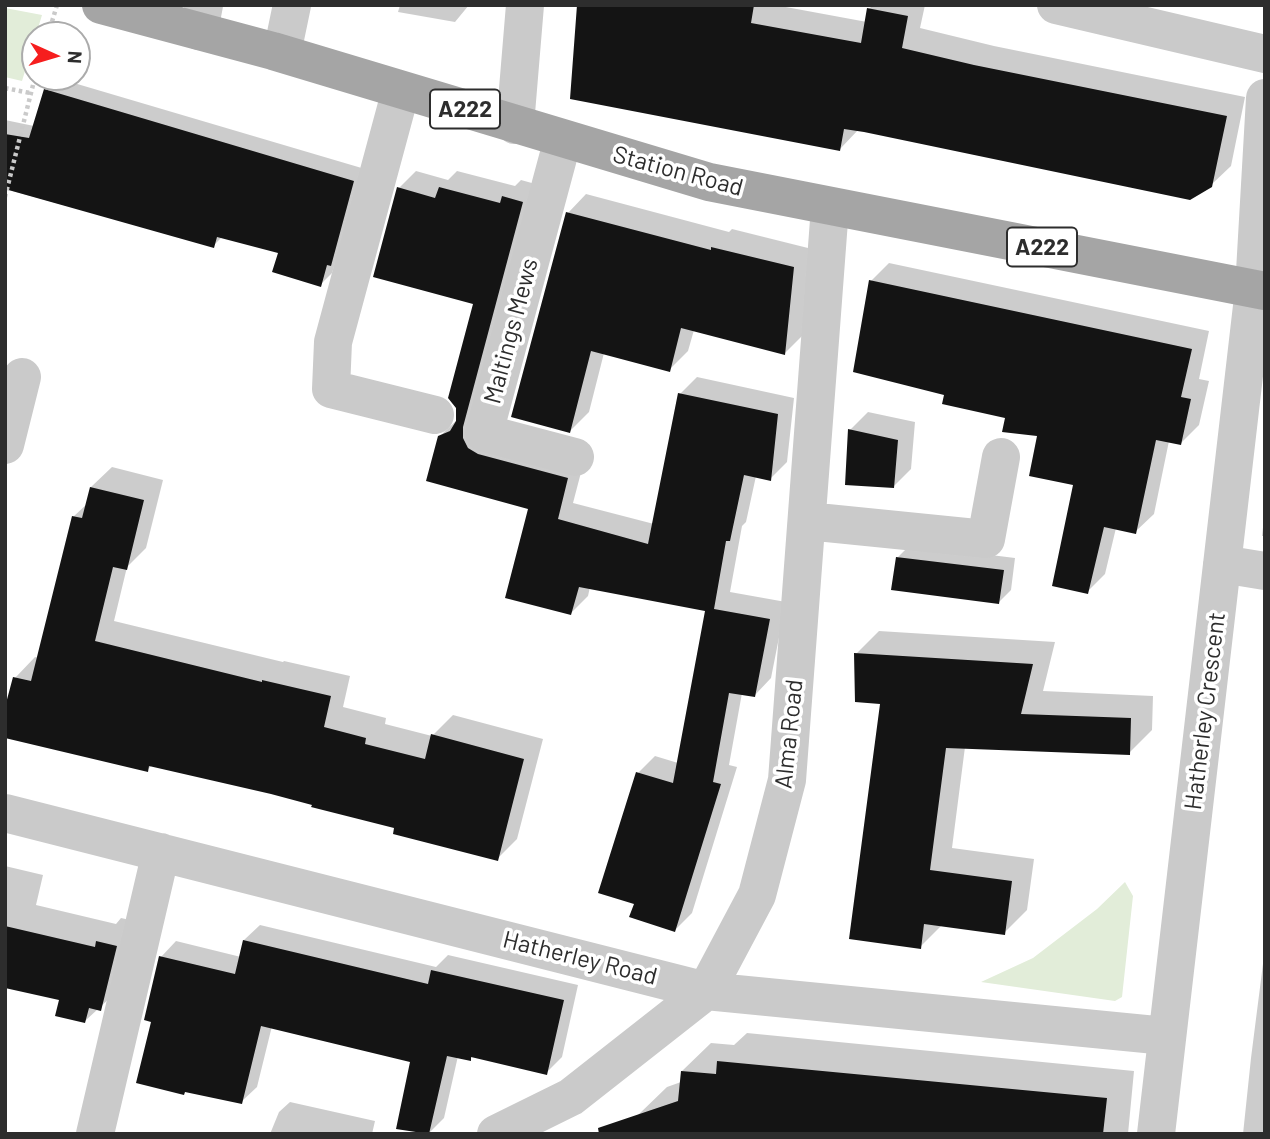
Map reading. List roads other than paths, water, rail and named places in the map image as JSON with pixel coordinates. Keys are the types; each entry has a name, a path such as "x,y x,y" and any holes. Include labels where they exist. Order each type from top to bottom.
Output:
{"main road":[{"name":"Station Road","path":"101,5 201,18 282,53 709,182 1259,290"}],"street":[{"path":"282,53 292,5"},
{"path":"515,125 525,5"},
{"path":"1056,5 1265,54"},
{"path":"401,90 333,342 331,389 435,415"},
{"name":"Hatherley Crescent","path":"1156,1134 1222,564 1259,290 1265,98"},
{"name":"Maltings Mews","path":"563,139 484,433 575,457"},
{"name":"Alma Road","path":"496,1134 571,1097 706,990 757,895 787,779 830,207"},
{"path":"5,445 22,377"},
{"path":"807,521 986,539 1001,457"},
{"path":"1222,564 1265,571"},
{"name":"Hatherley Road","path":"5,813 706,990 1166,1037"},
{"path":"94,1134 161,852"}]}
